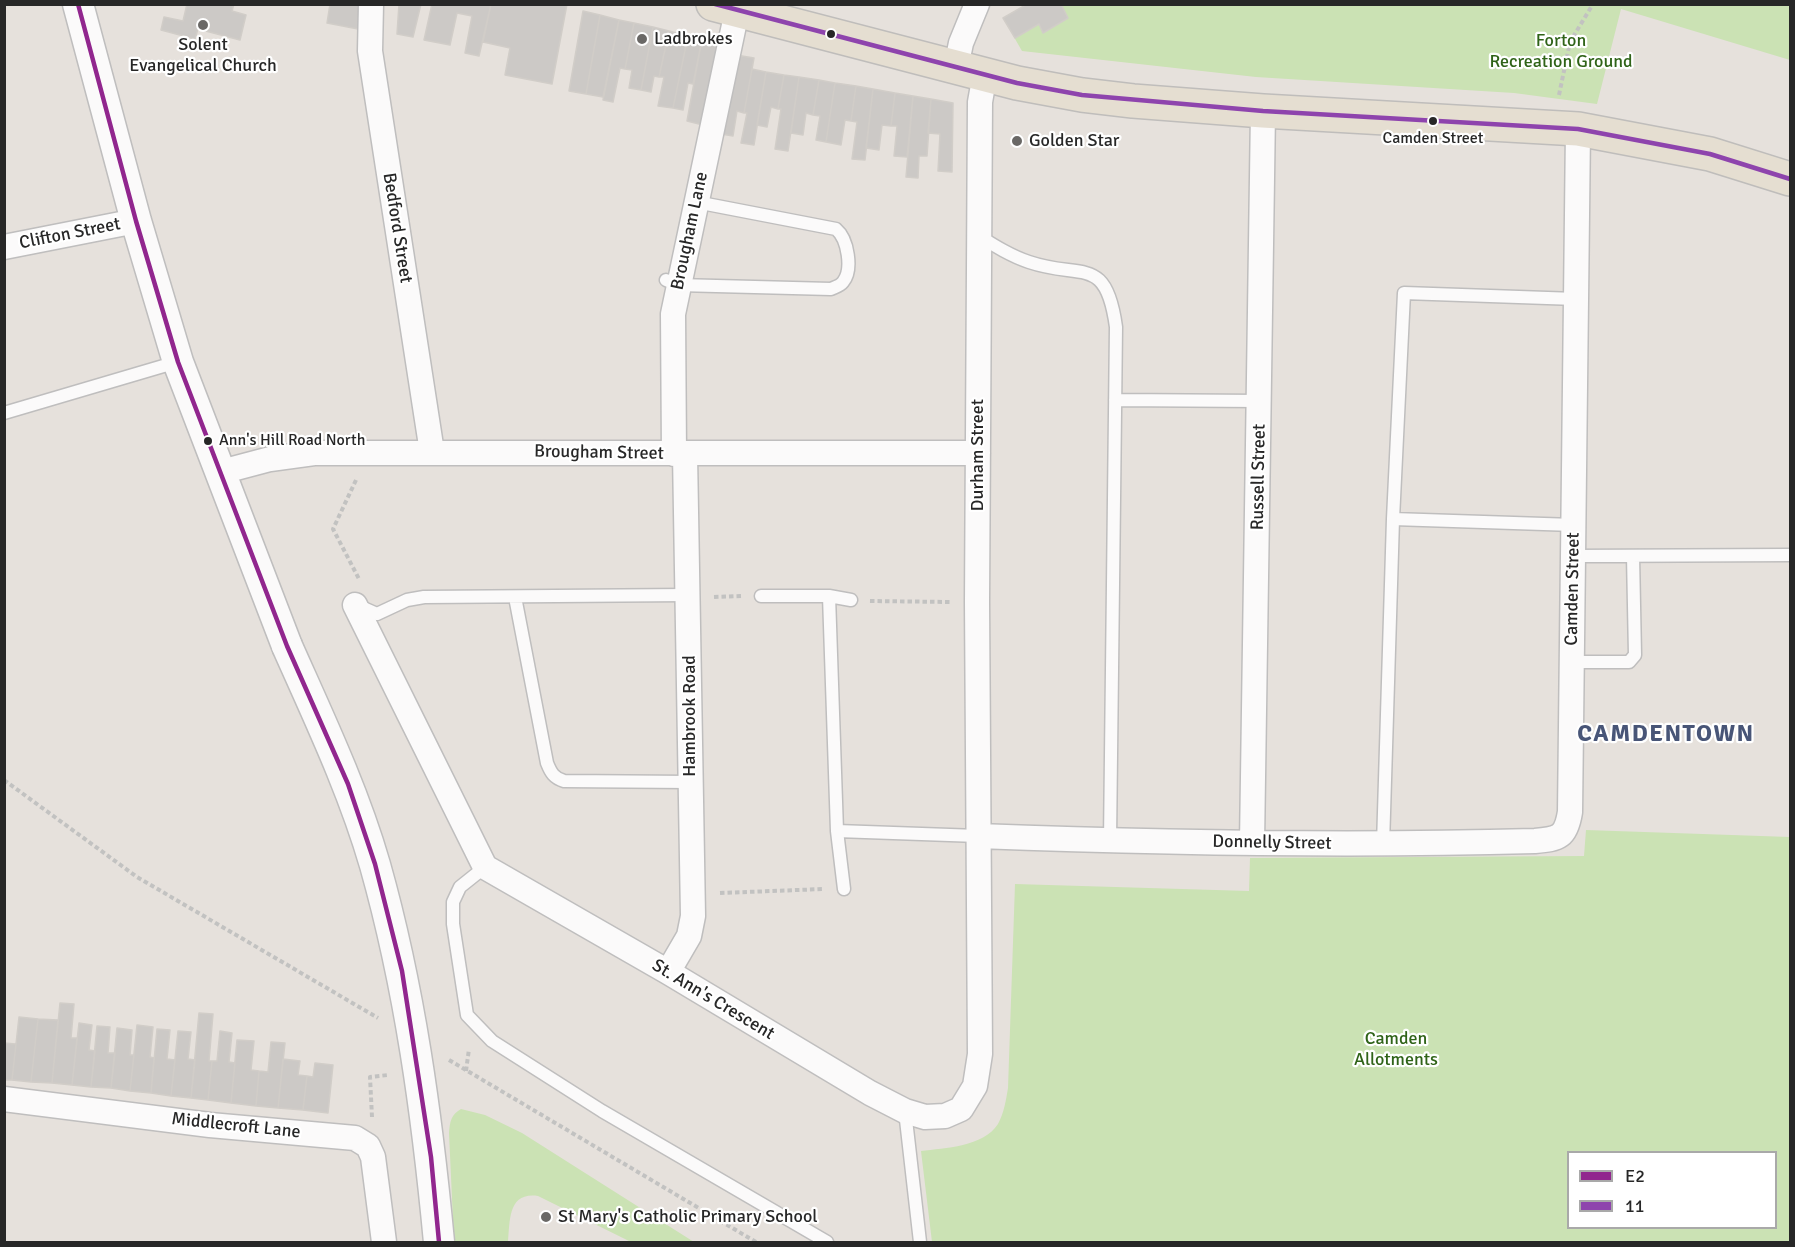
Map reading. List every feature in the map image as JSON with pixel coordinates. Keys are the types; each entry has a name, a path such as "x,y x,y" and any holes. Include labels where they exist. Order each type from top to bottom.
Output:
{"main road":[{"path":"737,8 970,71 1042,88 1107,99 1263,111 1565,128 1710,154 1791,179"}],"street":[{"name":"Bedford Street","path":"371,4 370,51 432,452"},
{"name":"Durham Street","path":"977,4 961,43 980,102 978,836"},
{"name":"Brougham Lane","path":"680,454 672,283 737,8"},
{"path":"82,9 93,60 136,221 178,362 287,646 348,784 375,864 402,971 419,1071 431,1156 439,1242"},
{"name":"Russell Street","path":"1252,843 1263,111"},
{"name":"Camden Street","path":"1565,128 1576,299 1570,812 1565,832"},
{"name":"Clifton Street","path":"4,247 136,221"},
{"name":"Brougham Street","path":"222,472 270,459 314,453 978,453"},
{"name":"Hambrook Road","path":"668,972 689,936 693,916 688,596 680,454"},
{"path":"355,605 485,867"},
{"name":"Donnelly Street","path":"978,836 1110,841 1383,845 1535,841 1557,838 1565,832"},
{"name":"St. Ann's Crescent","path":"485,867 905,1112 925,1117 945,1116 961,1109 975,1086 980,1054 978,836"},
{"name":"Middlecroft Lane","path":"4,1100 210,1125 348,1137 355,1138 368,1146"},
{"path":"368,1146 373,1157 378,1182 384,1242"}],"lane":[{"path":"672,283 831,289 839,286 845,280 847,272 846,241 836,229 694,192"},
{"path":"979,236 1006,253 1030,263 1094,274 1107,289 1113,306 1116,327 1110,841"},
{"path":"1383,845 1393,519 1404,292 1576,299"},
{"path":"4,413 178,362"},
{"path":"1115,400 1260,401"},
{"path":"1393,519 1574,525"},
{"path":"1573,556 1791,555"},
{"path":"1572,662 1629,662 1635,655 1633,556"},
{"path":"355,605 377,614 407,600 424,597 688,596"},
{"path":"761,596 829,596 851,600"},
{"path":"829,596 837,831 844,889"},
{"path":"516,597 546,754 551,772 556,779 564,782 690,782"},
{"path":"837,831 978,836"},
{"path":"485,867 460,887 453,902 453,924 467,1015 492,1041 602,1111 827,1242"},
{"path":"905,1112 920,1242"}],"path":[{"path":"1565,128 1570,42 1593,4"},
{"path":"359,453 357,477 333,529 377,614"},
{"path":"688,596 761,596"},
{"path":"851,600 977,602"},
{"path":"692,893 844,889"},
{"path":"368,1146 373,1128 370,1077 419,1071"}],"green space":[{"name":"Forton Recreation Ground","path":"1023,4 1790,5 1790,60 1621,9 1597,104 1514,93 1256,77 1022,51 1003,18"},
{"name":"Camden Allotments","path":"1586,830 1790,837 1790,1242 932,1242 921,1151 963,1145 983,1138 998,1124 1005,1106 1008,1088 1015,884 1249,891 1250,858 1584,856"},
{"path":"461,1109 485,1115 522,1133 694,1242 631,1242 538,1196 528,1196 521,1198 512,1209 508,1242 454,1242 449,1133 452,1119"}],"building":[{"name":"Solent Evangelical Church","path":"187,4 234,4 232,11 246,15 240,40 198,29 195,39 161,30 164,17 183,21"},
{"path":"330,4 363,4 358,29 327,23"},
{"path":"399,4 421,4 413,37 397,34"},
{"path":"432,4 491,4 479,56 465,53 472,16 457,13 450,45 424,40"},
{"path":"491,4 567,4 552,84 505,75 510,48 483,42"},
{"path":"1023,4 1061,4 1068,18 1043,33 1039,24 1015,38 1003,18 1024,6"},
{"path":"583,11 600,15 586,94 569,91"},
{"path":"600,15 619,20 603,97 586,94"},
{"path":"619,20 634,23 625,69 620,68 613,102 603,100"},
{"path":"634,23 653,27 641,90 629,88 632,70 625,69"},
{"path":"653,27 669,31 659,77 654,76 651,92 641,90"},
{"path":"669,31 688,36 673,108 658,106 664,77 659,77"},
{"path":"688,36 702,39 693,84 688,83 683,110 673,108"},
{"path":"702,39 718,42 703,125 687,121"},
{"path":"736,55 754,58 744,113 737,111 733,136 721,134"},
{"path":"752,69 766,72 754,145 741,143"},
{"path":"766,72 784,75 778,109 771,107 767,127 757,125"},
{"path":"784,75 799,77 788,151 775,149 781,109 778,109"},
{"path":"799,77 819,80 813,115 806,113 803,135 791,133"},
{"path":"819,80 835,83 826,142 816,140 820,116 813,115"},
{"path":"835,83 856,86 851,121 845,120 841,145 826,142"},
{"path":"856,86 873,89 865,160 852,159 857,122 851,121"},
{"path":"873,89 895,93 891,126 882,125 879,150 866,148"},
{"path":"895,93 913,96 907,157 894,156 897,126 891,126"},
{"path":"913,96 931,99 927,156 919,156 918,178 906,177"},
{"path":"931,99 953,103 952,172 938,171 940,134 928,133"},
{"path":"60,1003 74,1004 71,1038 77,1038 72,1085 52,1083"},
{"path":"199,1013 213,1014 208,1100 191,1098"},
{"path":"19,1017 38,1019 31,1082 12,1080"},
{"path":"38,1019 58,1020 52,1083 31,1082"},
{"path":"79,1023 92,1025 89,1050 95,1051 91,1087 72,1085"},
{"path":"137,1025 153,1027 150,1057 154,1058 151,1093 130,1091"},
{"path":"97,1026 110,1027 108,1053 115,1053 111,1088 91,1087"},
{"path":"117,1028 132,1030 130,1055 134,1055 130,1091 111,1088"},
{"path":"157,1029 170,1030 167,1059 175,1060 171,1096 151,1093"},
{"path":"178,1031 191,1032 188,1059 195,1060 191,1098 171,1096"},
{"path":"220,1031 232,1033 229,1062 235,1063 231,1103 208,1100 212,1061 217,1061"},
{"path":"237,1040 254,1041 251,1070 259,1071 256,1106 231,1103"},
{"path":"271,1042 285,1043 278,1108 256,1106 259,1071 268,1072"},
{"path":"4,1043 16,1044 12,1080 4,1080"},
{"path":"283,1059 300,1061 298,1075 307,1076 303,1110 278,1108"},
{"path":"315,1063 333,1065 328,1113 303,1110 307,1076 313,1077"}],"transit line":[{"name":"E2","path":"78,4 136,221 178,362 287,646 348,784 375,864 402,971 431,1157 439,1242"},
{"name":"11","path":"715,4 1017,83 1082,95 1263,111 1578,129 1710,154 1790,179"}],"place":[{"name":"Solent Evangelical Church","path":"203,25"},
{"name":"Ladbrokes","path":"642,39"},
{"name":"Camden Street","path":"1433,121"},
{"name":"Golden Star","path":"1017,141"},
{"name":"Ann's Hill Road North","path":"208,441"},
{"name":"St Mary's Catholic Primary School","path":"546,1217"}],"district":[{"name":"CAMDENTOWN","path":"1666,735"}]}
